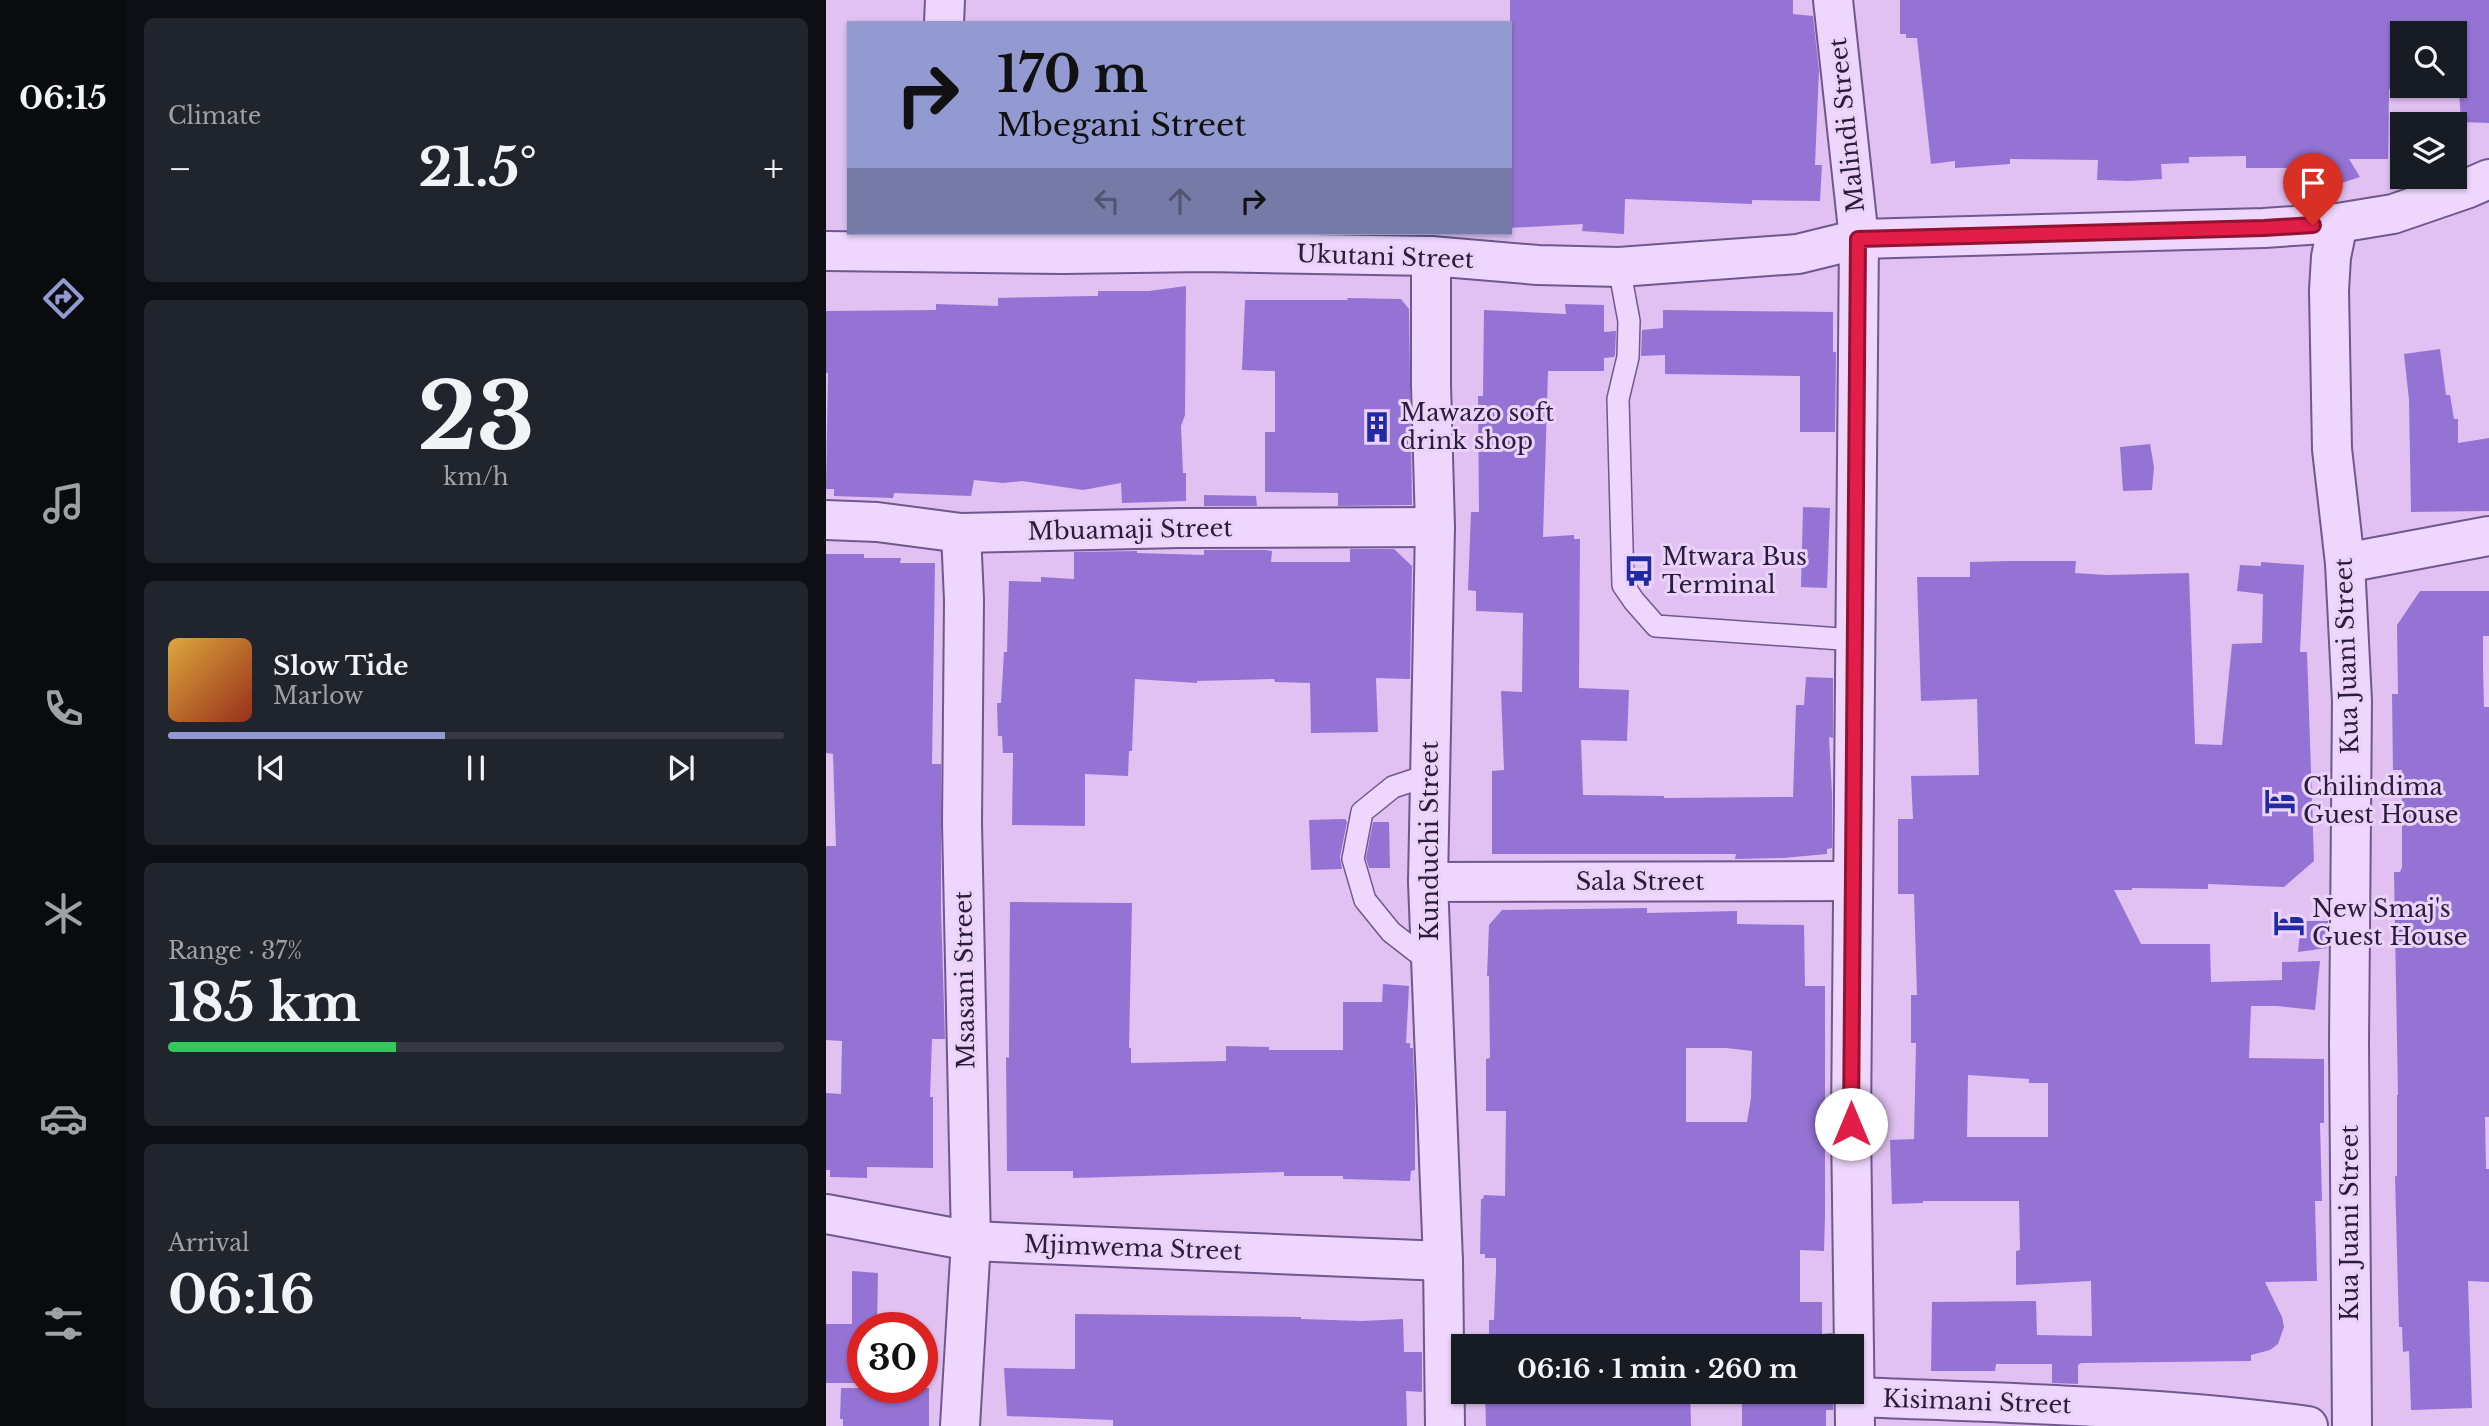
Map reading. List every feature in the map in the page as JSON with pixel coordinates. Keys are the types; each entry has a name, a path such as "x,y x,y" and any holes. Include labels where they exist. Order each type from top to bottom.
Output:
{"street":[{"path":"944,21 945,0"},
{"name":"Malindi Street","path":"1833,0 1858,239 1851,1124 1855,1412"},
{"name":"Ukutani Street","path":"826,251 947,242 1063,254 1206,251 1432,256 1538,265 1619,267 1798,254 1858,239 2264,228 2338,223 2393,214 2466,189 2489,178"},
{"name":"Kua Juani Street","path":"2338,223 2331,257 2329,290 2332,449 2345,563 2352,701 2349,1150 2352,1426"},
{"name":"Kunduchi Street","path":"1432,256 1431,385 1435,527 1428,882 1443,1261 1445,1426"},
{"name":"Mbuamaji Street","path":"826,520 877,522 961,533 1166,528 1435,527"},
{"name":"Msasani Street","path":"960,1426 971,1241 962,823 964,684 961,533"},
{"path":"2345,563 2489,536"},
{"name":"Sala Street","path":"1428,882 1852,881"},
{"name":"Mjimwema Street","path":"826,1214 971,1241 1443,1261"},
{"name":"Kisimani Street","path":"1855,1412 2104,1406 2308,1426"}],"lane":[{"path":"1619,267 1629,321 1628,357 1618,399 1623,585 1656,626 1854,640"},
{"path":"1429,775 1393,787 1362,812 1353,859 1365,900 1391,932 1431,963"}],"building":[{"path":"1510,0 1793,0 1793,14 1813,16 1819,70 1815,165 1822,165 1820,201 1752,200 1752,204 1625,199 1624,234 1582,231 1583,224 1512,228"},
{"path":"1900,0 2489,0 2489,123 2467,122 2467,112 2460,112 2460,98 2467,98 2467,21 2390,21 2388,159 2349,159 2360,177 2309,194 2299,168 2246,168 2246,156 2189,157 2189,163 2161,164 2162,179 2129,181 2097,180 2098,160 2010,159 2010,164 1955,168 1955,161 1931,164 1917,38 1906,38 1906,34 1900,34"},
{"path":"1186,286 1185,415 1181,426 1186,501 1122,503 1121,483 1083,490 1022,481 1003,483 974,480 971,496 894,493 893,498 834,496 834,489 826,489 826,311 936,310 936,304 998,306 998,298 1098,296 1098,291 1149,291"},
{"path":"1347,298 1401,299 1409,309 1412,505 1338,506 1338,493 1265,492 1265,432 1275,432 1275,371 1242,370 1245,300 1348,300"},
{"path":"1565,304 1604,305 1604,332 1616,331 1615,355 1604,358 1604,371 1548,371 1543,537 1574,535 1574,539 1580,539 1579,688 1629,690 1627,741 1581,740 1583,795 1664,798 1793,797 1796,705 1804,705 1806,677 1833,678 1833,738 1829,737 1832,848 1827,849 1827,854 1735,859 1736,854 1492,854 1492,771 1504,770 1501,691 1522,692 1523,613 1476,611 1476,591 1468,590 1471,512 1479,512 1478,396 1483,396 1484,310 1566,314"},
{"path":"1663,310 1833,312 1833,352 1836,352 1835,432 1800,432 1800,376 1665,374 1665,355 1641,356 1642,330 1663,328"},
{"path":"2440,349 2446,395 2450,395 2454,419 2458,419 2458,443 2489,438 2489,511 2411,512 2409,400 2404,354"},
{"path":"2150,444 2154,467 2152,490 2123,491 2120,447"},
{"path":"1204,495 1256,496 1257,506 1204,506"},
{"path":"1803,507 1830,508 1827,588 1801,587"},
{"path":"1350,549 1394,549 1412,566 1410,679 1376,678 1378,732 1311,733 1310,683 1275,682 1274,679 1197,683 1135,679 1132,751 1129,751 1128,776 1085,774 1085,826 1012,825 1013,753 1003,753 1002,736 998,736 997,703 1001,703 1004,652 1007,652 1009,581 1041,582 1041,577 1074,579 1074,552 1137,551 1204,555 1204,550 1265,550 1272,551 1271,562 1350,562"},
{"path":"826,554 864,554 864,558 901,558 900,563 935,563 932,764 941,764 941,910 945,1039 932,1039 930,1097 933,1097 933,1168 867,1167 867,1178 830,1177 830,1170 826,1170 826,1093 841,1094 842,1041 826,1040 826,846 836,846 833,754 826,753"},
{"path":"2076,561 2075,573 2189,573 2195,744 2222,745 2232,644 2262,643 2263,594 2237,591 2240,565 2261,566 2261,562 2304,565 2300,652 2307,652 2314,861 2284,887 2208,884 2208,889 2114,890 2141,944 2210,944 2211,982 2282,980 2282,962 2320,961 2315,1010 2251,1006 2249,1058 2324,1059 2324,1123 2320,1123 2322,1201 2315,1201 2317,1281 2265,1282 2284,1327 2278,1344 2270,1350 2251,1355 2251,1361 2081,1363 2078,1365 2078,1384 2052,1383 2052,1364 1996,1364 1995,1371 1931,1371 1932,1302 2036,1301 2037,1335 2092,1336 2091,1281 2016,1285 2016,1251 2020,1250 2019,1201 1923,1201 1892,1204 1890,1140 1914,1139 1916,1043 1911,1043 1911,995 1917,995 1914,894 1898,894 1898,819 1913,819 1911,776 1979,775 1977,699 1921,701 1917,577 1970,577 1970,562","holes":["1968,1075 2029,1079 2029,1083 2048,1083 2048,1137 1967,1137"]},
{"path":"2420,591 2489,591 2489,636 2483,636 2483,667 2484,707 2489,707 2489,1117 2485,1117 2486,1169 2489,1169 2489,1282 2468,1281 2472,1408 2411,1410 2409,1351 2403,1352 2402,1327 2399,1327 2395,1176 2398,1095 2394,872 2400,872 2402,867 2402,770 2393,770 2392,694 2398,694 2397,625"},
{"path":"1345,819 1347,822 1340,857 1342,869 1311,870 1309,820"},
{"path":"1373,822 1389,822 1390,868 1369,868 1366,858"},
{"path":"1010,902 1132,903 1131,1063 1226,1061 1226,1046 1269,1047 1269,1050 1343,1050 1343,1002 1382,1002 1383,984 1409,986 1406,1043 1410,1043 1410,1048 1413,1048 1415,1104 1415,1170 1411,1171 1410,1181 1343,1179 1343,1176 1284,1176 1284,1172 1073,1178 1073,1171 1007,1171 1006,1057 1009,1058"},
{"path":"1647,908 1647,913 1737,911 1737,924 1804,925 1805,986 1825,986 1825,1216 1824,1251 1800,1250 1800,1302 1822,1302 1822,1334 1489,1334 1489,1320 1494,1320 1496,1258 1485,1258 1485,1254 1480,1254 1481,1199 1484,1195 1505,1196 1506,1111 1486,1111 1486,1059 1490,1058 1487,976 1489,925 1502,910","holes":["1686,1048 1752,1051 1751,1098 1747,1122 1686,1122"]},
{"path":"2301,921 2328,921 2327,948 2298,952"},
{"path":"852,1271 878,1273 877,1312 852,1312"},
{"path":"1075,1314 1301,1317 1362,1321 1403,1319 1404,1352 1422,1352 1422,1392 1406,1391 1407,1426 1113,1426 1113,1420 1007,1416 1004,1368 1075,1369"},
{"path":"826,1324 847,1324 847,1383 826,1383"},
{"path":"841,1388 847,1388 847,1403 929,1403 929,1426 843,1426 843,1419 840,1419"},
{"path":"1485,1404 1690,1404 1691,1426 1486,1426"},
{"path":"1742,1404 1833,1404 1833,1410 1826,1410 1826,1426 1742,1426"}],"place":[{"name":"Mawazo soft drink shop","path":"1377,427"},
{"name":"Mtwara Bus Terminal","path":"1639,571"},
{"name":"Chilindima Guest House","path":"2280,801"},
{"name":"New Smaj's Guest House","path":"2289,923"}],"route":[{"path":"1851,1124 1858,239 2313,225"}]}
